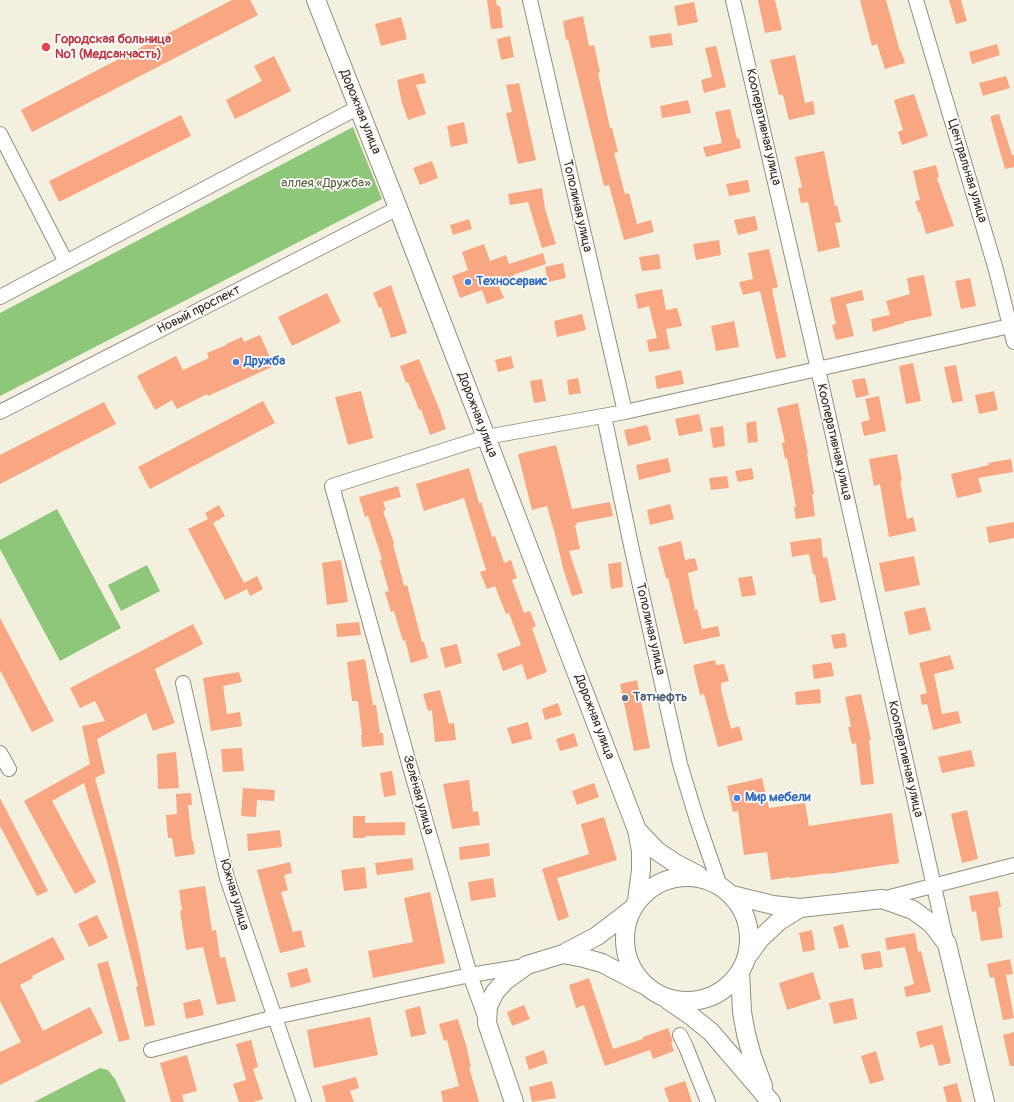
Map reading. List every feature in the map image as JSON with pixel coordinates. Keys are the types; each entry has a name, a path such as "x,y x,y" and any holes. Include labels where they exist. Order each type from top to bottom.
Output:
{"main road":[{"name":"Дорожная улица","path":"316,0 398,208 637,830"},
{"path":"637,830 663,855 702,878 726,890 773,905 800,908 882,899 913,910 932,924 947,944 985,1102"},
{"path":"637,830 641,851 641,870 634,905 627,920 624,935 625,949 629,963 637,976 654,991 690,1015 711,1032 770,1101"},
{"path":"487,1023 488,1006 495,992 505,980 527,965 563,954 597,936 634,905 644,893 662,881 682,876 702,878"},
{"path":"726,890 742,909 748,925 750,942 743,965 742,1012 752,1056 770,1101"},
{"path":"563,954 602,963 654,991 675,1000 690,1001 705,998 719,992 731,983 760,939 779,921 800,908"},
{"name":"Зелёная улица","path":"487,1023 514,1102"}],"street":[{"name":"Тополиная улица","path":"530,0 625,412"},
{"name":"Кооперативная улица","path":"733,0 818,369 947,944"},
{"name":"Центральная улица","path":"916,0 996,270 1014,342"},
{"path":"0,297 358,107"},
{"path":"0,134 66,262"},
{"name":"Новый проспект","path":"0,412 398,208"},
{"path":"486,437 625,412 1010,326"},
{"name":"Тополиная улица","path":"604,416 632,550 680,764 697,820 726,890"},
{"name":"Зелёная улица","path":"486,437 332,486 410,767 470,974 487,1023"},
{"name":"Южная улица","path":"183,683 227,878 304,1102"},
{"path":"0,753 9,769"},
{"path":"882,899 1014,865"},
{"path":"152,1050 275,1017 470,974 527,965"},
{"path":"680,1035 708,1102"}],"green space":[{"name":"аллея «Дружба»","path":"353,127 382,199 0,396 0,313"},
{"path":"57,509 121,628 60,661 0,549 0,540"},
{"path":"147,565 160,591 121,611 108,585"},
{"path":"100,1068 108,1070 115,1079 126,1102 34,1102"}],"building":[{"path":"232,0 250,0 258,15 32,132 21,110"},
{"path":"487,0 496,0 497,6 500,6 503,28 491,29"},
{"path":"758,0 775,0 782,30 765,33"},
{"path":"860,0 886,0 900,51 905,63 885,69 877,44 872,46"},
{"path":"949,0 961,0 967,21 956,24"},
{"path":"694,2 698,22 678,26 674,6"},
{"path":"583,16 589,46 594,45 600,72 598,73 610,128 612,128 618,152 614,153 625,194 629,193 637,224 651,220 654,232 624,240 609,185 604,186 568,39 566,40 563,21"},
{"path":"401,17 407,39 381,46 375,24"},
{"path":"671,33 673,45 651,48 649,36"},
{"path":"510,36 514,57 501,60 497,39"},
{"path":"997,44 1000,55 972,64 969,52"},
{"path":"716,46 726,87 704,93 701,80 712,77 705,48"},
{"path":"795,55 805,103 813,101 815,114 789,120 783,95 779,95 770,60"},
{"path":"274,56 291,91 235,119 226,100 262,81 254,66"},
{"path":"423,73 426,83 416,85 426,114 408,120 402,103 397,80"},
{"path":"1006,76 1010,88 983,96 979,83"},
{"path":"519,83 536,160 518,164 506,113 512,112 506,85"},
{"path":"914,94 928,136 902,145 898,132 903,130 894,100"},
{"path":"688,100 691,113 662,118 660,106"},
{"path":"730,109 737,139 739,138 741,148 706,157 703,147 722,143 715,112"},
{"path":"999,114 1012,155 1014,155 1014,167 1005,169 991,120 991,116"},
{"path":"181,115 191,136 59,202 49,181"},
{"path":"464,122 468,143 451,147 447,126"},
{"path":"824,151 835,206 837,205 841,222 835,223 840,247 818,252 808,202 801,203 798,188 802,188 795,157"},
{"path":"432,161 438,178 420,185 413,168"},
{"path":"936,165 939,177 937,178 954,226 926,234 920,212 919,213 915,201 920,200 913,171"},
{"path":"748,180 750,192 729,196 726,184"},
{"path":"542,188 545,209 556,244 542,248 528,202 510,205 508,194"},
{"path":"755,216 758,230 738,235 734,220"},
{"path":"469,219 472,229 453,235 450,225"},
{"path":"719,240 721,255 696,260 693,244"},
{"path":"484,244 490,261 506,255 509,264 543,253 546,264 513,275 514,277 498,284 504,298 487,304 482,290 460,298 452,276 468,270 462,252"},
{"path":"769,249 778,287 772,289 786,357 776,359 760,291 743,295 739,282 753,279 748,253"},
{"path":"659,254 661,269 642,271 639,257"},
{"path":"563,263 566,278 548,282 545,267"},
{"path":"924,275 932,316 904,322 873,332 871,319 890,315 886,301 910,294 907,278"},
{"path":"970,278 976,306 961,309 955,281"},
{"path":"391,285 407,333 391,338 381,307 379,308 373,293"},
{"path":"662,289 666,310 677,308 682,326 666,329 670,349 649,352 647,340 657,338 649,306 638,309 635,294"},
{"path":"862,290 864,300 846,304 854,336 836,340 832,325 836,324 830,298"},
{"path":"327,293 341,322 292,346 278,317"},
{"path":"582,314 586,330 557,337 554,321"},
{"path":"734,321 739,347 716,351 711,326"},
{"path":"260,335 274,366 208,396 207,394 177,409 172,400 155,410 137,376 176,356 183,370 209,358 207,353 226,344 242,337 244,342"},
{"path":"511,356 514,368 498,372 495,360"},
{"path":"419,359 446,429 430,435 421,409 419,410 408,382 406,383 400,366"},
{"path":"913,363 921,401 906,404 899,366"},
{"path":"956,365 963,401 952,403 944,367"},
{"path":"681,370 684,384 657,389 655,376"},
{"path":"578,378 581,393 569,395 567,380"},
{"path":"865,378 869,395 856,398 852,380"},
{"path":"542,379 546,401 534,403 530,381"},
{"path":"361,391 373,438 348,445 335,397"},
{"path":"994,391 998,410 979,414 975,395"},
{"path":"879,396 886,431 864,436 861,422 870,420 865,399"},
{"path":"263,401 275,423 150,489 138,467"},
{"path":"104,402 116,424 0,484 0,455"},
{"path":"798,403 808,454 814,494 812,494 815,516 796,519 794,507 796,507 787,458 785,459 782,443 785,442 777,408"},
{"path":"699,414 703,431 679,436 675,419"},
{"path":"756,421 758,442 748,443 746,423"},
{"path":"647,425 651,440 628,446 624,430"},
{"path":"723,426 725,446 713,448 710,428"},
{"path":"556,445 572,509 610,502 613,516 576,523 577,525 575,525 580,549 569,551 583,593 572,596 547,506 532,510 518,454"},
{"path":"897,454 907,519 913,517 916,531 889,537 880,484 874,486 869,459"},
{"path":"668,458 671,472 639,480 636,465"},
{"path":"1011,459 1013,472 978,478 982,492 957,498 951,474 989,465 988,463"},
{"path":"469,468 479,503 481,502 492,537 495,536 504,563 511,560 517,578 512,580 524,613 530,611 536,626 532,628 547,672 527,680 522,664 503,671 497,654 521,645 509,613 506,614 495,586 487,589 480,572 486,570 464,498 424,511 416,484"},
{"path":"752,468 754,479 738,482 735,471"},
{"path":"727,476 729,488 711,490 709,478"},
{"path":"398,486 401,497 383,502 386,510 383,511 394,543 393,544 404,586 407,585 422,642 424,642 428,658 411,663 405,640 403,641 394,611 391,612 385,592 389,591 380,560 382,559 368,516 365,517 359,497"},
{"path":"670,504 674,519 650,525 647,510"},
{"path":"219,505 225,516 213,523 244,583 257,576 263,589 250,596 247,589 225,600 188,529 208,519 205,513"},
{"path":"1014,522 1014,538 989,543 986,527"},
{"path":"821,538 823,558 827,557 836,600 820,603 815,574 813,574 809,554 792,557 790,542"},
{"path":"681,541 685,560 695,558 698,570 688,573 695,610 697,609 702,629 718,626 720,636 684,644 668,578 666,578 658,547"},
{"path":"914,556 920,585 885,592 879,563"},
{"path":"341,560 348,602 327,605 322,563"},
{"path":"621,562 623,587 611,589 608,564"},
{"path":"752,576 756,595 742,597 738,578"},
{"path":"925,607 931,630 909,635 904,612"},
{"path":"0,618 54,721 32,732 0,670"},
{"path":"359,622 361,635 337,637 336,624"},
{"path":"193,624 203,644 155,669 175,723 153,731 146,713 97,739 105,773 95,778 117,858 137,940 155,1025 145,1027 136,987 138,986 107,861 84,783 52,801 96,882 75,894 24,801 90,764 82,726 105,721 95,701 80,708 70,688"},
{"path":"845,633 847,647 834,649 831,635"},
{"path":"457,644 462,663 445,668 440,648"},
{"path":"950,655 954,669 934,674 942,714 958,711 961,723 933,730 927,704 922,705 920,695 927,693 919,663"},
{"path":"365,659 373,705 376,705 380,733 383,733 384,745 362,747 358,701 352,701 347,662"},
{"path":"715,660 716,665 724,664 729,681 721,683 721,690 731,729 739,726 743,740 718,747 704,694 700,695 693,665"},
{"path":"831,662 834,676 814,679 812,665"},
{"path":"239,672 242,682 223,686 227,714 240,712 242,726 211,731 203,678"},
{"path":"637,680 650,748 634,751 620,684"},
{"path":"820,689 821,703 796,705 795,692"},
{"path":"440,690 449,724 454,723 456,740 435,742 432,710 428,711 423,694"},
{"path":"861,694 871,740 869,740 874,784 861,785 856,743 852,744 848,727 851,727 845,697"},
{"path":"558,703 562,715 545,720 542,709"},
{"path":"528,722 532,739 512,744 507,728"},
{"path":"574,733 578,746 560,751 556,739"},
{"path":"242,748 244,771 223,772 221,749"},
{"path":"971,750 975,766 942,773 938,757"},
{"path":"176,752 179,788 158,789 157,754"},
{"path":"392,771 396,795 384,797 380,773"},
{"path":"762,778 769,808 805,803 809,826 892,813 899,863 828,874 771,880 767,852 744,855 738,811 733,812 727,786"},
{"path":"469,780 473,812 478,811 480,825 452,829 443,784"},
{"path":"594,783 599,797 577,805 572,791"},
{"path":"243,788 275,790 274,801 257,800 256,817 241,816"},
{"path":"191,793 192,805 188,805 195,854 175,857 172,838 168,838 166,815 177,814 176,794"},
{"path":"0,798 48,891 37,896 0,826"},
{"path":"967,810 978,859 962,863 951,814"},
{"path":"353,816 365,816 365,823 405,822 405,835 365,836 365,838 353,838"},
{"path":"604,817 617,860 557,878 569,917 558,921 542,869 589,854 581,824"},
{"path":"280,830 282,847 248,851 247,834"},
{"path":"489,843 490,856 460,860 459,847"},
{"path":"412,858 414,870 377,875 375,863"},
{"path":"290,862 292,873 284,875 288,890 281,892 293,932 301,930 305,947 280,953 257,870"},
{"path":"365,867 367,888 344,891 341,870"},
{"path":"493,878 496,897 471,901 468,882"},
{"path":"205,886 212,931 216,930 220,958 225,957 236,1001 217,1005 203,947 186,950 180,911 182,910 179,890"},
{"path":"998,891 1001,907 998,907 1003,938 981,941 976,911 972,912 969,896"},
{"path":"430,892 445,963 373,978 368,951 413,942 404,898"},
{"path":"97,915 108,938 89,947 78,924"},
{"path":"843,924 849,947 839,949 833,927"},
{"path":"812,930 815,950 803,952 799,933"},
{"path":"915,933 918,952 921,951 931,992 906,997 904,987 914,984 905,947 887,950 885,938"},
{"path":"53,937 65,959 32,976 33,978 20,985 43,1031 90,1007 103,1033 0,1085 0,1052 21,1042 0,1001 0,964"},
{"path":"880,951 883,967 864,970 861,954"},
{"path":"1010,959 1013,974 1006,975 1014,1018 1003,1020 994,977 990,978 987,964"},
{"path":"108,961 130,1039 119,1042 97,964"},
{"path":"307,968 311,982 291,988 287,973"},
{"path":"813,972 821,999 787,1010 779,983"},
{"path":"589,978 613,1049 643,1039 643,1037 668,1028 673,1041 671,1042 674,1051 653,1059 650,1050 605,1066 584,1005 576,1008 569,985"},
{"path":"853,998 857,1019 834,1024 829,1003"},
{"path":"200,999 204,1015 186,1019 183,1003"},
{"path":"524,1005 530,1019 512,1026 507,1012"},
{"path":"420,1006 426,1034 411,1037 405,1010"},
{"path":"370,1017 378,1055 314,1068 307,1030"},
{"path":"458,1019 466,1045 471,1067 469,1067 479,1102 443,1102 441,1091 459,1086 447,1040 444,1041 439,1024"},
{"path":"942,1025 951,1063 939,1066 933,1044 920,1048 916,1032"},
{"path":"1014,1032 1014,1066 1010,1066 1003,1035"},
{"path":"251,1040 258,1067 253,1069 263,1099 253,1102 239,1102 233,1084 246,1080 236,1044"},
{"path":"544,1050 548,1063 529,1070 525,1057"},
{"path":"876,1051 884,1080 870,1084 861,1056"},
{"path":"187,1055 197,1091 182,1095 184,1102 171,1102 160,1063"},
{"path":"356,1077 359,1088 350,1091 354,1102 326,1102 322,1086"},
{"path":"552,1081 556,1098 532,1102 529,1087"},
{"path":"685,1081 692,1102 669,1102 664,1088"},
{"path":"957,1083 962,1102 947,1102 943,1087"}],"place":[{"name":"Городская больница №1 (Медсанчасть)","path":"46,47"},
{"name":"Техносервис","path":"468,282"},
{"name":"Дружба","path":"236,362"},
{"name":"Татнефть","path":"625,698"},
{"name":"Мир мебели","path":"737,798"}]}
